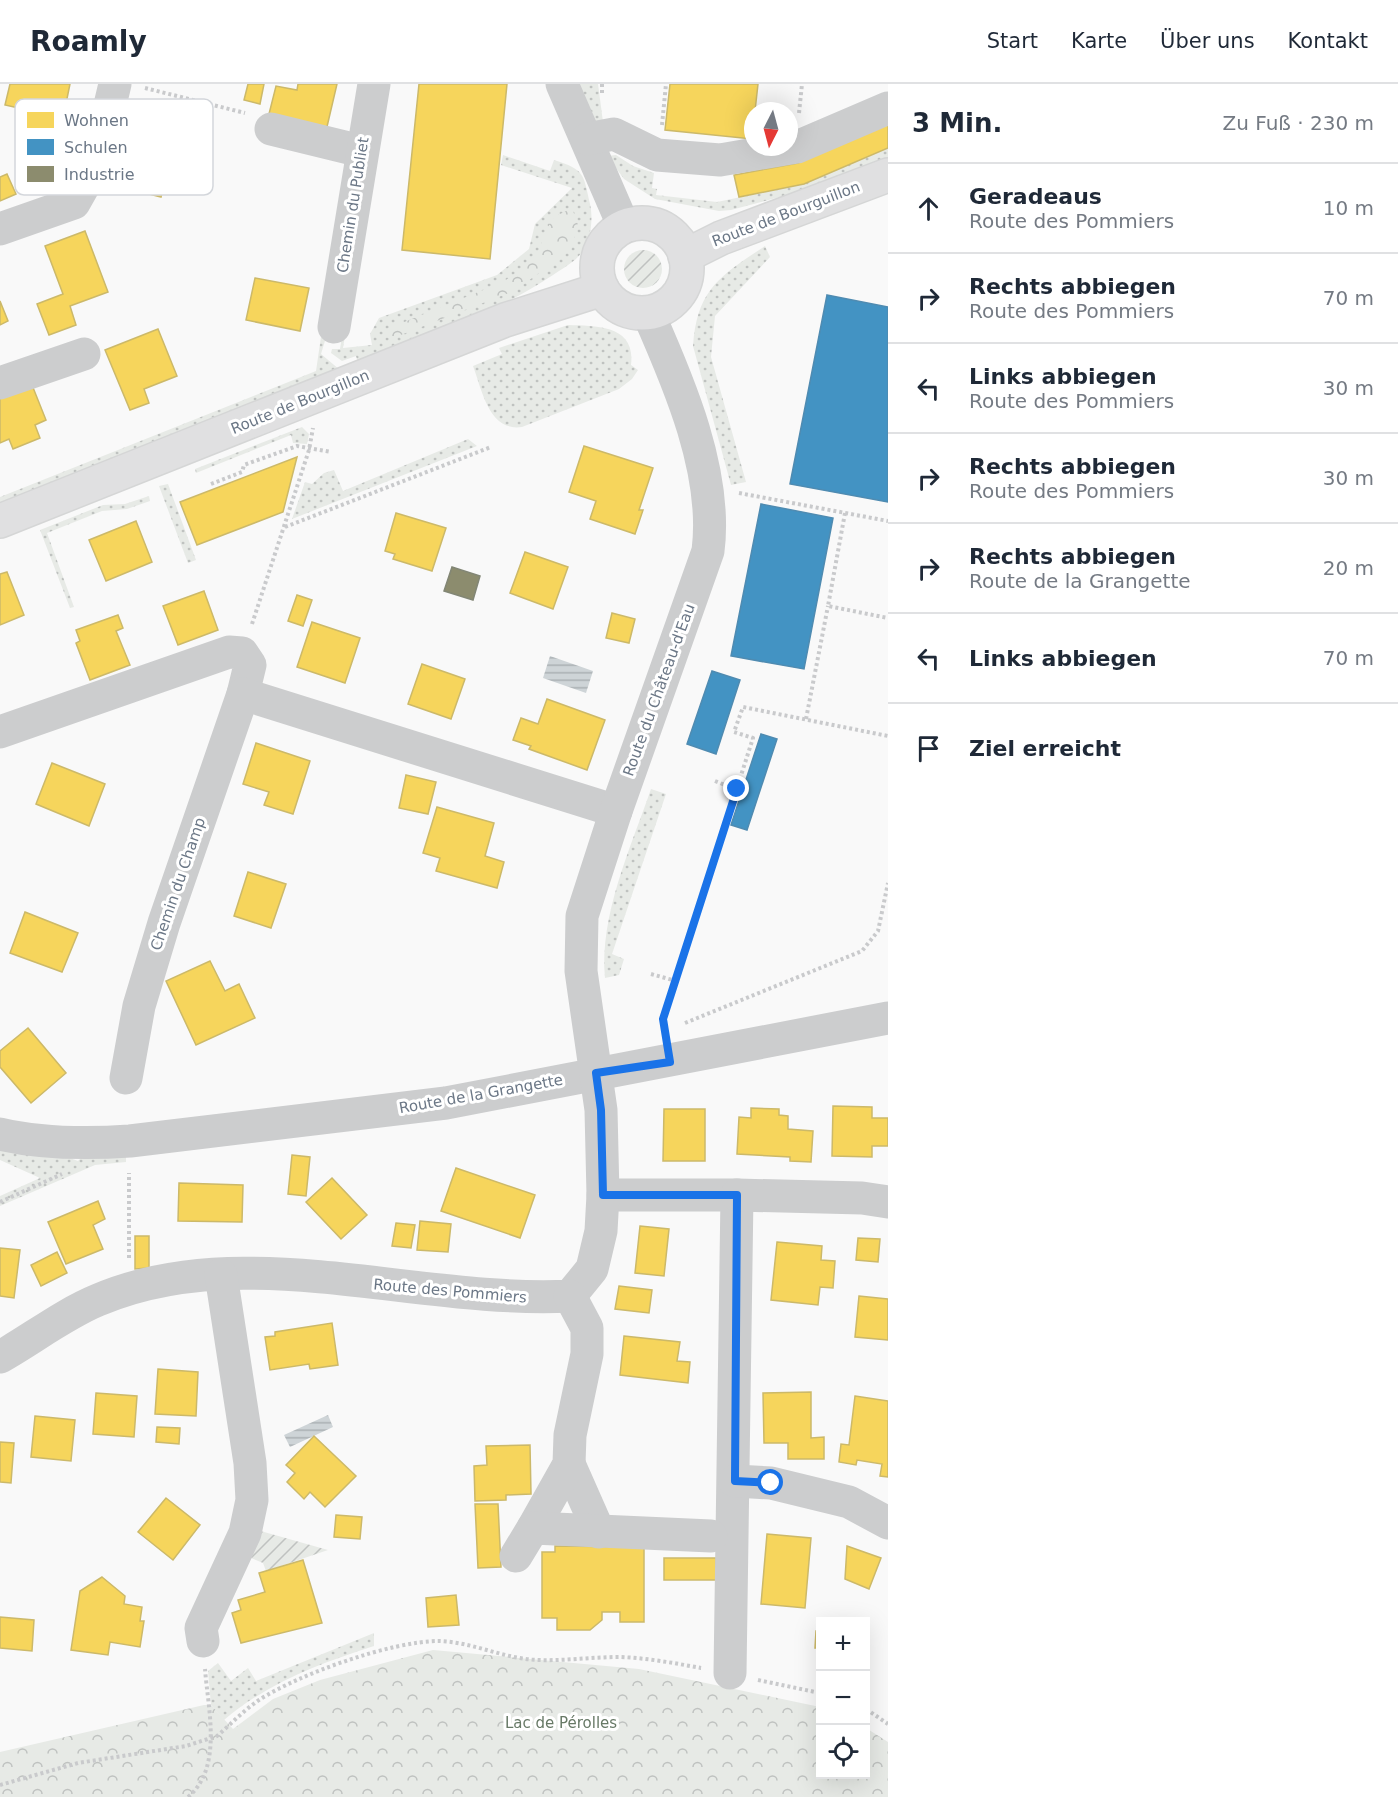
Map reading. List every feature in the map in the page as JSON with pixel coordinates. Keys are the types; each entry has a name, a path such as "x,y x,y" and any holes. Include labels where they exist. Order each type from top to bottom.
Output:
{"main road":[{"name":"Route de Bourguillon","path":"685,256 721,238 888,175"},
{"path":"638,223 656,225 677,240 685,256 684,282 678,295 663,308 648,313 633,312 621,308 602,289 597,264 601,250 612,234 624,227 638,223"},
{"name":"Route de Bourgillon","path":"0,521 505,320 602,289"}],"street":[{"name":"Chemin du Publiet","path":"334,327 361,151 374,84"},
{"path":"562,84 624,227"},
{"path":"587,139 614,134 657,154 720,160 797,147 888,108"},
{"path":"271,129 361,151"},
{"path":"0,229 74,203 79,195"},
{"name":"Route du Château-d'Eau","path":"596,1073 581,971 582,916 616,811 708,551 711,526 710,495 690,423 648,313"},
{"path":"0,383 84,354"},
{"path":"0,732 229,652 242,653"},
{"name":"Chemin du Champ","path":"126,1078 139,1006 164,922 243,694 250,665 242,653"},
{"path":"243,694 616,811"},
{"name":"Route de la Grangette","path":"0,1134 27,1140 93,1144 130,1142 446,1103 596,1073 668,1046 888,1018"},
{"path":"596,1073 601,1110 603,1195 601,1231 592,1269 570,1296 587,1328 587,1354 570,1435 569,1464 599,1532"},
{"path":"603,1195 862,1198 888,1202"},
{"path":"730,1673 735,1481 737,1195"},
{"name":"Route des Pommiers","path":"0,1357 96,1300 129,1289 172,1280 221,1275 284,1273 523,1299 570,1296"},
{"path":"202,1641 201,1628 245,1533 252,1500 250,1463 221,1275"},
{"path":"516,1556 569,1464"},
{"path":"735,1481 771,1483 849,1502 888,1523"},
{"path":"532,1528 711,1536"}],"path":[{"path":"657,128 662,129 666,84"},
{"path":"126,85 189,99"},
{"path":"213,104 239,110 271,129"},
{"path":"242,653 309,450 314,431 313,418"},
{"path":"211,484 242,472 244,465 291,447 331,452"},
{"path":"284,528 491,447"},
{"path":"735,493 888,521"},
{"path":"806,719 845,513"},
{"path":"828,606 888,618"},
{"path":"888,736 743,707 734,732 753,738 663,1019 668,1046 862,951 878,932 888,883"},
{"path":"715,781 737,789"},
{"path":"651,974 676,981"},
{"path":"129,1289 130,1142"},
{"path":"0,1202 76,1168 93,1144"},
{"path":"0,1785 78,1763 186,1746 210,1739 217,1736 256,1702 276,1690 349,1659 439,1641 465,1645 509,1657 537,1660 653,1659 730,1673 816,1693"},
{"path":"188,1797 196,1790 208,1764 210,1739 207,1706"},
{"path":"870,1712 888,1724"}],"green space":[{"path":"576,84 598,84 603,122 594,125"},
{"path":"380,126 343,348 372,345 370,334 379,318 497,275 529,249 535,224 572,188 501,165 503,155 550,171 554,160 572,167 581,174 586,185 591,211 591,226 588,241 581,254 530,289 483,313 358,363 356,356 342,361 331,353 332,349 340,349 375,131"},
{"path":"888,148 888,158 806,190 731,210 719,211 655,199 624,179 607,156 616,155 633,166 654,173 652,188 657,189 656,195 717,202 804,184"},
{"path":"572,208 578,225 571,250 514,291 393,338 383,337 387,329 503,282 537,258 545,232 554,217"},
{"path":"765,246 770,257 715,316 711,357 746,482 731,485 693,346 695,327 706,297 714,286 735,266"},
{"path":"643,250 657,255 662,269 657,283 643,288 629,283 624,269 629,255"},
{"path":"568,325 602,328 621,335 631,352 631,365 638,370 632,379 619,389 522,427 511,427 502,423 488,407 473,366 502,354 499,348"},
{"path":"322,330 328,331 321,354 340,370 0,505 0,497 316,371"},
{"path":"302,427 309,434 307,444 293,443 291,435 196,473 195,469"},
{"path":"468,439 477,446 292,519 305,482 312,484 324,473 334,470 343,491"},
{"path":"168,484 196,560 188,563 159,486"},
{"path":"149,496 150,501 127,509 102,511 47,533 74,607 70,608 40,530 103,505 125,504"},
{"path":"651,789 666,794 612,954 624,959 619,975 605,978 604,954 612,906 626,858"},
{"path":"0,1147 78,1161 82,1157 126,1155 126,1162 95,1165 0,1206 0,1196 40,1178 0,1160"},
{"path":"257,1530 328,1550 266,1571 263,1563 251,1558"},
{"path":"374,1633 374,1646 295,1676 259,1695 224,1720 211,1705 208,1671 218,1663 231,1681 248,1668 256,1681"},
{"name":"Lac de Pérolles","path":"433,1650 639,1669 816,1706 816,1779 870,1779 870,1731 888,1742 888,1797 0,1797 0,1752 204,1705 211,1705 233,1729 273,1699 320,1680"}],"shaded area":[{"path":"550,656 593,671 586,693 543,678"},
{"path":"328,1415 333,1427 290,1447 284,1435"}],"building: Wohnen":[{"path":"10,84 70,84 67,99 15,99 15,107 5,105"},
{"path":"248,84 264,84 260,104 244,100"},
{"path":"298,84 337,84 326,131 268,118 276,86 297,90"},
{"path":"419,84 507,84 490,259 402,250"},
{"path":"670,84 758,84 756,102 744,102 744,138 665,130"},
{"path":"888,124 888,148 804,184 739,197 734,175 798,163"},
{"path":"7,174 15,194 0,201 0,177"},
{"path":"85,231 108,292 70,306 76,325 49,335 37,304 63,294 45,246"},
{"path":"255,278 309,288 300,331 246,320"},
{"path":"0,301 8,321 0,325"},
{"path":"158,329 177,376 144,389 149,403 130,410 105,350"},
{"path":"32,385 46,420 35,425 40,438 13,449 9,439 0,443 0,398"},
{"path":"584,446 653,468 639,510 643,510 635,534 590,519 596,501 569,492"},
{"path":"297,457 283,512 197,545 180,502"},
{"path":"396,513 446,528 432,571 393,559 395,554 385,551"},
{"path":"136,521 152,562 106,581 89,540"},
{"path":"525,552 568,567 553,609 510,593"},
{"path":"7,572 24,615 0,625 0,574"},
{"path":"204,591 218,630 178,645 163,606"},
{"path":"297,595 312,600 303,626 288,621"},
{"path":"612,613 635,619 629,643 606,638"},
{"path":"118,615 123,628 116,631 130,665 90,680 76,643 80,641 76,630"},
{"path":"312,622 360,638 345,683 297,667"},
{"path":"422,664 465,679 451,719 408,704"},
{"path":"547,699 605,720 587,770 529,749 531,746 513,740 521,718 538,724"},
{"path":"256,743 310,761 293,814 264,805 269,792 243,784"},
{"path":"52,763 105,784 89,826 36,804"},
{"path":"406,775 436,782 428,814 399,808"},
{"path":"437,807 494,823 485,856 504,862 497,888 436,871 440,858 423,853"},
{"path":"248,872 286,884 271,928 234,916"},
{"path":"25,912 78,933 62,972 10,953"},
{"path":"210,961 225,991 239,984 255,1018 196,1045 166,981"},
{"path":"28,1028 66,1073 31,1103 0,1067 0,1051"},
{"path":"833,1106 872,1107 872,1118 888,1118 888,1146 872,1146 872,1157 832,1156"},
{"path":"751,1108 779,1109 779,1115 788,1116 788,1129 813,1131 811,1162 790,1161 790,1157 737,1154 739,1117 751,1118"},
{"path":"664,1109 705,1109 705,1161 663,1161"},
{"path":"292,1155 310,1157 306,1196 288,1194"},
{"path":"456,1168 535,1195 520,1238 441,1211"},
{"path":"332,1178 367,1215 341,1239 306,1202"},
{"path":"179,1183 243,1185 242,1222 178,1221"},
{"path":"98,1201 105,1219 93,1225 103,1249 66,1264 48,1222"},
{"path":"420,1221 451,1224 448,1252 417,1250"},
{"path":"396,1223 415,1225 411,1248 392,1246"},
{"path":"640,1226 669,1229 664,1276 635,1273"},
{"path":"135,1236 149,1236 149,1268 135,1269"},
{"path":"858,1238 880,1239 878,1262 856,1260"},
{"path":"777,1242 822,1246 821,1260 835,1261 833,1288 820,1287 818,1305 771,1300"},
{"path":"0,1248 20,1250 14,1298 0,1296"},
{"path":"57,1252 67,1273 41,1286 31,1265"},
{"path":"619,1286 652,1290 649,1313 615,1309"},
{"path":"859,1296 888,1299 888,1340 855,1337"},
{"path":"332,1323 338,1365 310,1369 309,1364 270,1370 265,1337 275,1336 275,1332"},
{"path":"624,1336 680,1342 677,1361 690,1362 688,1383 620,1375"},
{"path":"158,1369 198,1372 196,1416 155,1414"},
{"path":"811,1392 811,1438 824,1437 824,1459 788,1459 788,1443 764,1443 763,1393"},
{"path":"96,1393 137,1396 134,1437 93,1434"},
{"path":"855,1396 888,1401 888,1477 880,1476 882,1464 857,1460 856,1465 839,1462 841,1444 849,1445"},
{"path":"35,1416 75,1420 71,1461 31,1457"},
{"path":"157,1427 180,1428 179,1444 156,1442"},
{"path":"314,1436 356,1476 325,1507 310,1492 304,1499 287,1482 295,1473 286,1465"},
{"path":"0,1442 14,1443 11,1483 0,1482"},
{"path":"530,1445 531,1494 506,1495 506,1500 475,1501 474,1466 487,1465 486,1446"},
{"path":"166,1498 200,1525 173,1560 138,1532"},
{"path":"475,1504 498,1504 501,1567 478,1568"},
{"path":"336,1515 362,1517 360,1539 334,1537"},
{"path":"767,1534 811,1538 805,1608 761,1604"},
{"path":"555,1546 644,1547 644,1622 620,1622 620,1612 602,1612 602,1620 590,1630 557,1630 557,1618 542,1618 542,1552 555,1552"},
{"path":"847,1546 881,1558 869,1589 845,1579"},
{"path":"664,1558 716,1558 716,1580 664,1580"},
{"path":"303,1560 322,1623 241,1643 232,1613 241,1610 238,1600 265,1592 259,1573"},
{"path":"102,1577 125,1596 124,1604 142,1607 140,1621 144,1621 140,1647 110,1642 108,1655 71,1650 80,1591"},
{"path":"456,1595 459,1625 428,1627 426,1598"},
{"path":"0,1617 34,1620 32,1651 0,1648"}],"building: Schulen":[{"path":"827,295 888,307 888,502 790,484"},
{"path":"761,504 833,518 804,669 731,656"},
{"path":"712,671 740,680 716,754 687,744"},
{"path":"761,734 777,739 747,830 731,825"}],"building: Industrie":[{"path":"452,567 480,576 473,600 444,591"}],"route":[{"path":"737,789 663,1019 670,1062 596,1073 601,1110 603,1195 634,1193 737,1195 733,1426 735,1481 771,1483"}]}
